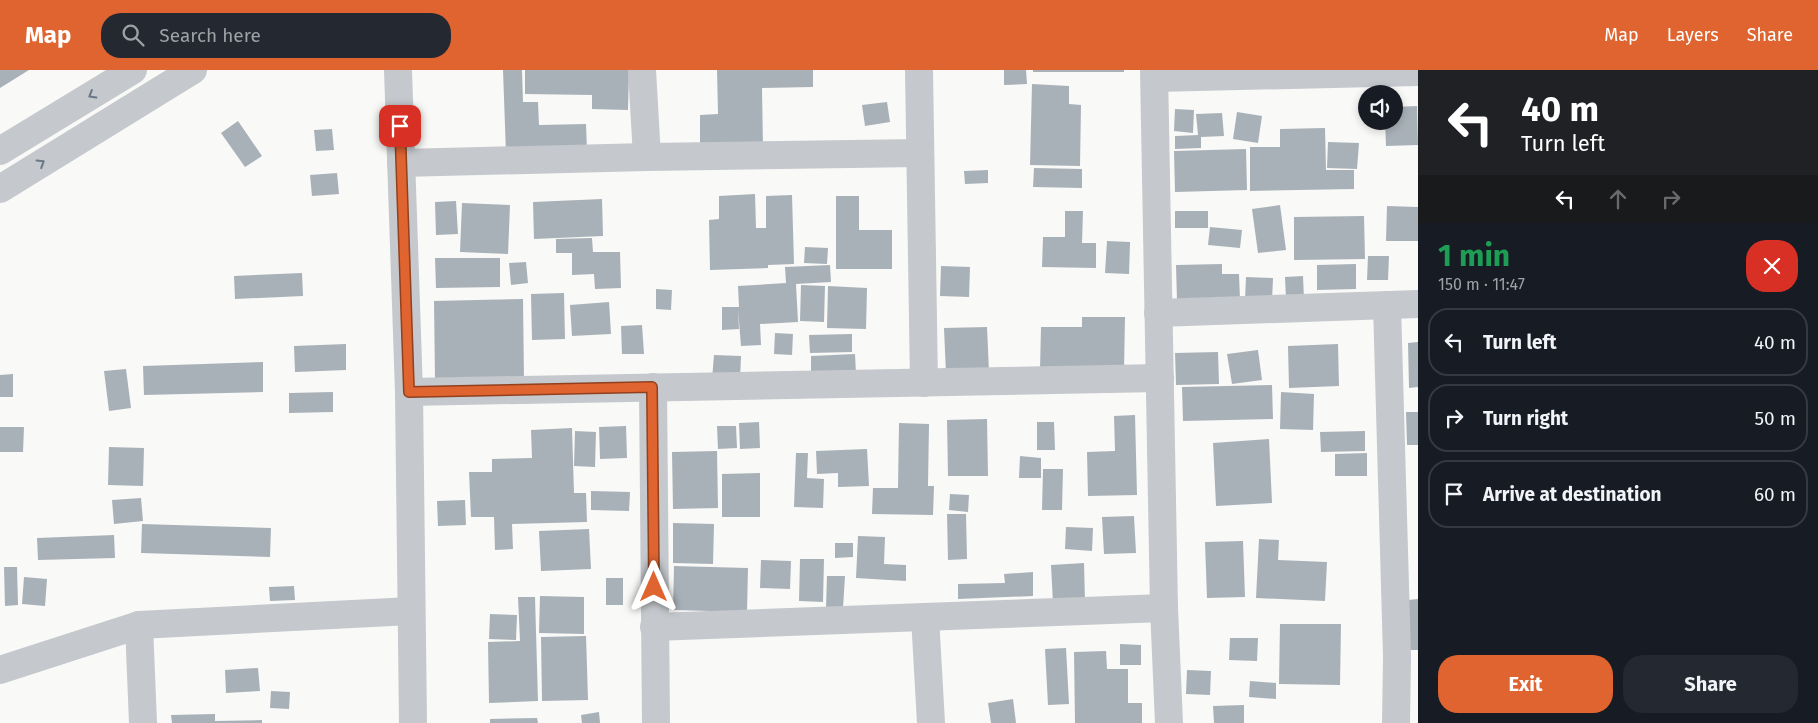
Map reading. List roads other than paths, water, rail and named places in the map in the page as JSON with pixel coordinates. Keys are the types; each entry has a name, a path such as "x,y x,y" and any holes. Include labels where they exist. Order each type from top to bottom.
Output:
{"street":[{"path":"0,151 133,70"},
{"path":"0,189 193,70"},
{"path":"398,70 409,392 413,723"},
{"path":"642,70 646,156"},
{"path":"919,70 924,383"},
{"path":"1169,723 1164,608 1154,74 1418,72"},
{"path":"400,163 646,156 920,154"},
{"path":"1158,313 1418,304"},
{"path":"1387,305 1407,655 1396,723"},
{"path":"409,392 1160,378"},
{"path":"652,387 656,723"},
{"path":"654,627 1164,608"},
{"path":"0,670 139,625 412,611"},
{"path":"926,617 931,723"},
{"path":"139,625 143,723"}]}
